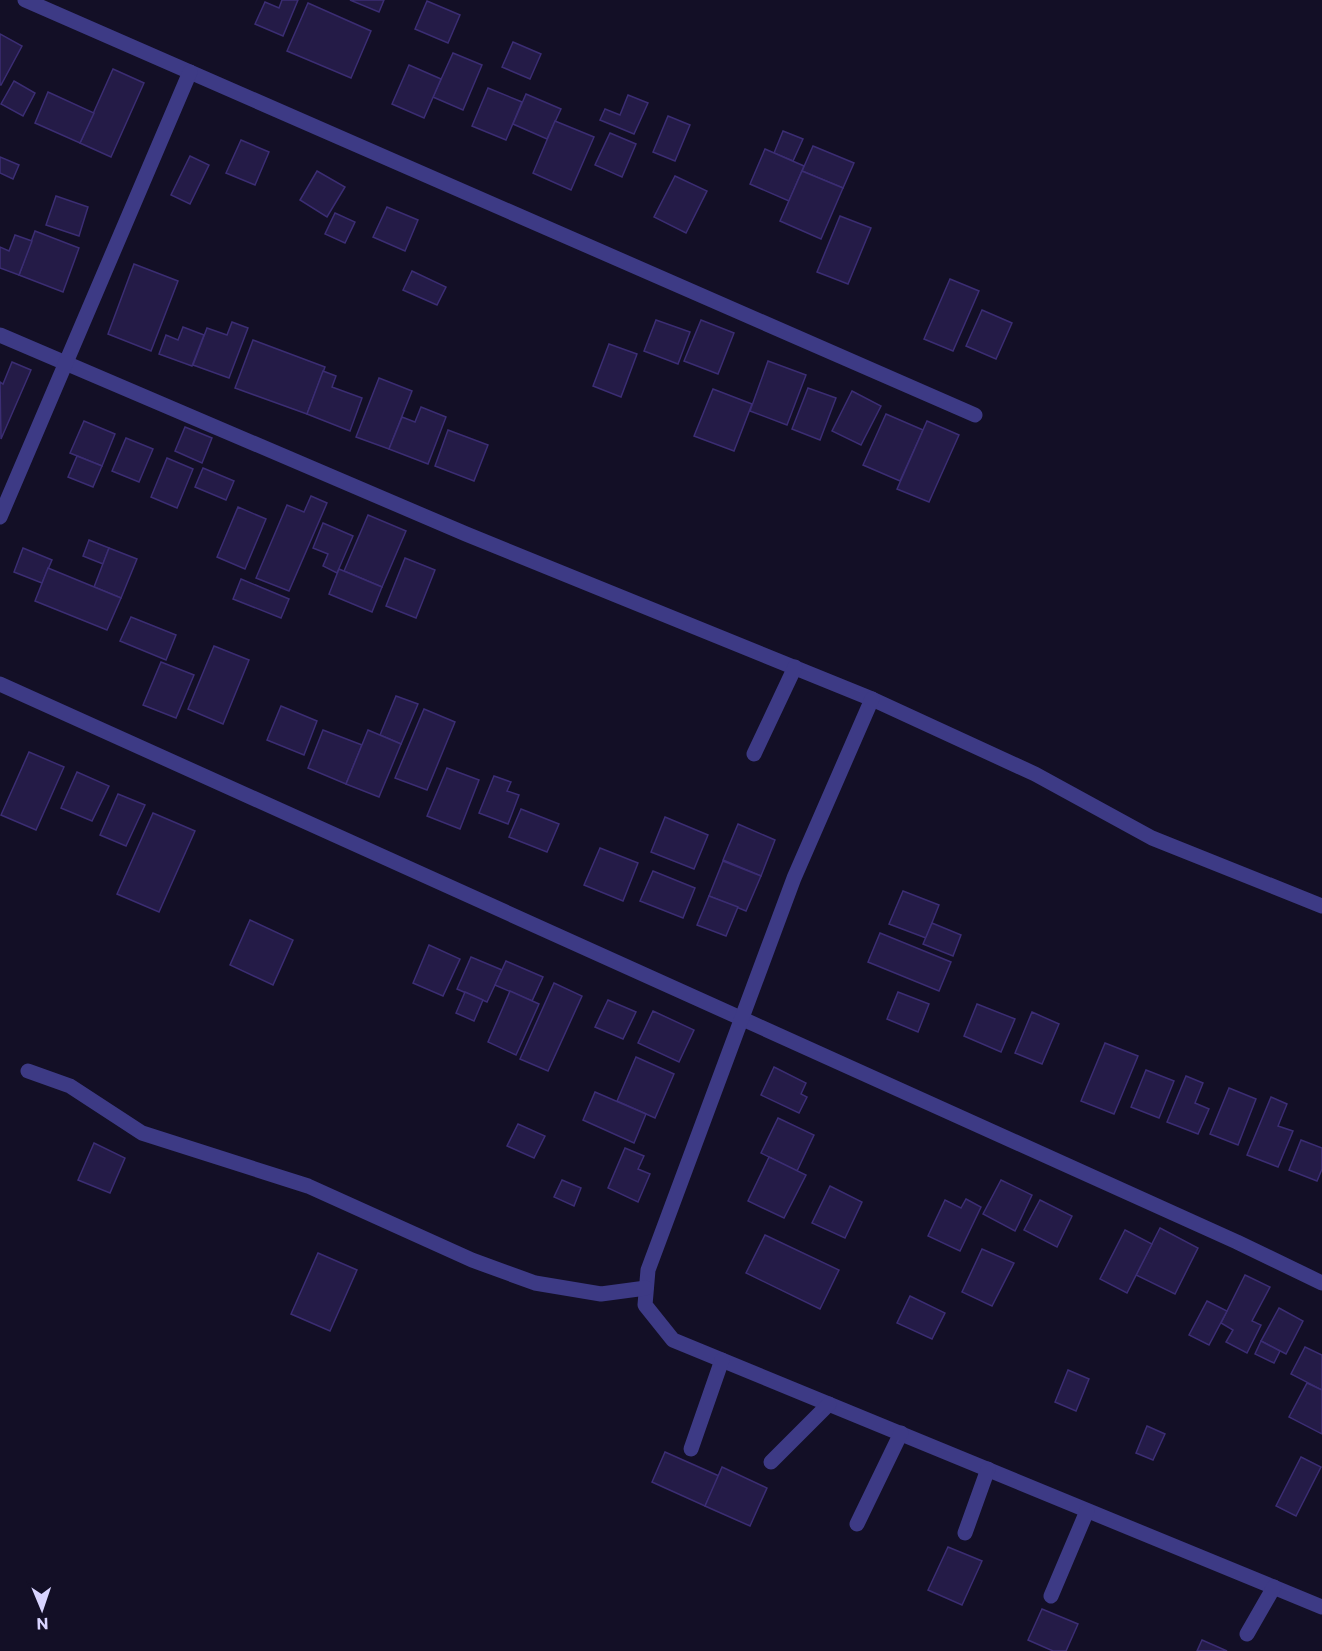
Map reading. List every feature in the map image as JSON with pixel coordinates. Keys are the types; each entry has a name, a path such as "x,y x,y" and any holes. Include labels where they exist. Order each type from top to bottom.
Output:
{"street":[{"path":"25,0 975,415"},
{"path":"0,517 190,72"},
{"path":"0,335 466,534 872,699 1035,774 1152,838 1322,906"},
{"path":"754,754 795,668"},
{"path":"0,684 1237,1242 1322,1283"},
{"path":"872,699 794,878 648,1270 645,1305 673,1340 1322,1607"},
{"path":"28,1071 70,1086 152,1137 308,1186 472,1260 535,1283 601,1294 646,1288"},
{"path":"691,1449 722,1360"},
{"path":"771,1462 829,1404"},
{"path":"857,1524 901,1433"},
{"path":"965,1533 988,1469"},
{"path":"1051,1596 1087,1510"},
{"path":"1247,1634 1274,1587"}],"building":[{"path":"282,0 298,0 283,36 255,24 265,2 279,8"},
{"path":"350,0 384,0 379,12"},
{"path":"427,1 460,15 448,43 415,29"},
{"path":"308,3 371,31 351,78 287,51"},
{"path":"0,34 22,46 1,85 0,85"},
{"path":"513,42 541,54 530,79 502,67"},
{"path":"453,53 482,65 463,110 433,97"},
{"path":"409,65 441,79 424,118 392,104"},
{"path":"113,69 144,83 111,157 80,143"},
{"path":"14,81 35,93 23,116 1,104"},
{"path":"488,88 522,102 506,140 472,126"},
{"path":"48,92 94,113 80,143 35,123"},
{"path":"526,94 561,109 547,139 513,124"},
{"path":"628,95 648,103 634,134 600,120 605,109 620,115"},
{"path":"668,116 690,125 675,161 653,152"},
{"path":"555,121 594,137 571,190 533,173"},
{"path":"783,131 803,139 793,161 774,153"},
{"path":"610,133 636,144 622,177 595,165"},
{"path":"241,140 269,152 255,185 226,173"},
{"path":"813,146 854,163 843,188 802,171"},
{"path":"765,149 804,166 789,201 750,184"},
{"path":"190,156 209,165 190,204 171,195"},
{"path":"0,157 19,165 13,179 0,173"},
{"path":"317,171 345,187 327,217 300,200"},
{"path":"802,171 843,188 821,239 780,221"},
{"path":"675,176 707,191 686,233 654,217"},
{"path":"56,196 88,207 79,236 46,225"},
{"path":"387,207 418,220 405,251 373,237"},
{"path":"335,213 355,222 345,243 325,234"},
{"path":"840,216 871,228 848,284 817,272"},
{"path":"35,231 79,248 63,292 19,275"},
{"path":"15,235 32,241 19,275 0,268 0,247 9,251"},
{"path":"134,264 178,281 151,351 108,334"},
{"path":"412,271 446,287 437,305 403,290"},
{"path":"950,279 979,291 953,351 924,339"},
{"path":"982,310 1012,323 996,359 966,346"},
{"path":"656,320 690,332 678,364 644,351"},
{"path":"701,320 734,333 718,374 684,361"},
{"path":"232,322 248,328 229,378 193,365 207,328 227,335"},
{"path":"183,327 204,335 192,366 159,354 166,335 178,340"},
{"path":"253,340 325,367 307,414 235,388"},
{"path":"609,344 637,354 621,397 593,386"},
{"path":"768,361 806,375 787,425 750,411"},
{"path":"12,362 31,370 1,439 0,382 3,384"},
{"path":"323,371 336,376 332,387 362,398 350,431 307,414"},
{"path":"379,378 412,391 389,449 356,437"},
{"path":"808,388 836,398 820,440 792,429"},
{"path":"713,389 752,404 734,451 694,436"},
{"path":"852,391 881,406 861,445 832,431"},
{"path":"421,407 446,417 428,464 389,449 402,417 415,422"},
{"path":"886,414 923,430 900,481 863,465"},
{"path":"84,421 115,434 102,466 70,453"},
{"path":"927,421 959,435 929,502 897,489"},
{"path":"185,427 212,438 202,463 175,451"},
{"path":"448,430 488,445 474,481 435,466"},
{"path":"126,438 153,449 139,482 112,471"},
{"path":"77,456 102,466 93,487 68,477"},
{"path":"167,458 193,469 177,508 151,497"},
{"path":"203,468 234,481 226,500 195,487"},
{"path":"311,496 327,503 289,591 256,578 287,505 304,512"},
{"path":"238,507 266,519 245,569 217,557"},
{"path":"368,515 406,531 382,587 344,571"},
{"path":"323,523 353,536 337,573 323,566 328,554 313,548"},
{"path":"89,540 109,548 103,564 83,556"},
{"path":"23,548 52,560 42,583 14,572"},
{"path":"109,548 137,559 121,598 94,587"},
{"path":"405,558 435,570 416,618 386,606"},
{"path":"48,568 121,598 107,630 35,601"},
{"path":"339,569 382,587 372,612 329,594"},
{"path":"241,579 289,599 281,618 233,599"},
{"path":"131,617 176,635 166,660 120,641"},
{"path":"214,646 249,660 223,724 188,709"},
{"path":"161,662 194,675 176,718 143,705"},
{"path":"396,696 418,704 401,744 380,735"},
{"path":"281,706 317,721 304,755 267,740"},
{"path":"424,709 455,722 427,790 395,778"},
{"path":"323,730 362,745 346,784 308,768"},
{"path":"368,730 401,744 379,797 346,784"},
{"path":"29,752 64,767 36,830 1,815"},
{"path":"447,768 479,780 460,829 427,816"},
{"path":"77,772 109,786 92,821 61,808"},
{"path":"494,776 511,782 507,791 519,795 508,824 479,813"},
{"path":"118,794 145,805 126,846 100,835"},
{"path":"521,809 559,824 547,852 509,837"},
{"path":"153,813 195,831 159,912 117,894"},
{"path":"665,817 708,835 694,869 651,852"},
{"path":"738,824 775,840 761,876 723,860"},
{"path":"600,848 638,863 623,901 584,885"},
{"path":"723,861 761,876 746,911 709,896"},
{"path":"653,871 695,888 683,918 640,901"},
{"path":"903,891 939,905 926,938 889,924"},
{"path":"709,896 738,907 726,936 697,925"},
{"path":"250,920 293,940 273,985 230,965"},
{"path":"932,923 961,935 953,956 923,944"},
{"path":"880,933 951,962 939,991 868,962"},
{"path":"429,945 460,959 443,996 413,983"},
{"path":"471,957 502,970 487,1002 457,989"},
{"path":"506,961 543,977 532,1001 495,985"},
{"path":"554,983 582,996 548,1071 520,1059"},
{"path":"510,991 539,1004 516,1055 488,1042"},
{"path":"465,992 483,1000 474,1021 456,1013"},
{"path":"898,992 929,1004 918,1032 887,1019"},
{"path":"608,1000 636,1012 623,1039 595,1027"},
{"path":"977,1004 1015,1019 1001,1052 964,1036"},
{"path":"653,1011 694,1030 679,1062 638,1043"},
{"path":"1032,1012 1059,1024 1042,1064 1015,1053"},
{"path":"1105,1043 1138,1056 1114,1114 1081,1101"},
{"path":"636,1057 674,1074 655,1118 617,1101"},
{"path":"774,1067 806,1083 801,1094 807,1097 799,1113 761,1095"},
{"path":"1146,1070 1174,1081 1159,1118 1131,1107"},
{"path":"1186,1076 1203,1083 1195,1103 1209,1109 1198,1134 1167,1122"},
{"path":"1229,1088 1256,1099 1238,1145 1210,1134"},
{"path":"595,1092 646,1114 634,1143 583,1120"},
{"path":"1271,1097 1287,1104 1278,1126 1293,1131 1278,1167 1247,1155"},
{"path":"778,1118 814,1135 797,1171 761,1153"},
{"path":"518,1124 545,1136 534,1158 507,1146"},
{"path":"1301,1140 1322,1148 1322,1169 1317,1181 1289,1170"},
{"path":"94,1143 125,1158 110,1193 78,1180"},
{"path":"625,1148 644,1156 638,1169 650,1174 638,1202 608,1188"},
{"path":"769,1157 806,1175 784,1218 748,1201"},
{"path":"562,1180 581,1188 574,1206 554,1197"},
{"path":"1001,1180 1032,1195 1015,1231 983,1214"},
{"path":"830,1186 862,1202 845,1238 812,1223"},
{"path":"966,1199 981,1207 960,1251 928,1236 945,1200 961,1208"},
{"path":"1040,1200 1072,1216 1057,1247 1024,1230"},
{"path":"1160,1228 1198,1248 1175,1294 1136,1275"},
{"path":"1125,1230 1152,1244 1127,1293 1100,1279"},
{"path":"765,1235 839,1270 820,1309 746,1273"},
{"path":"982,1249 1014,1263 992,1306 962,1292"},
{"path":"318,1253 357,1270 330,1331 291,1314"},
{"path":"1245,1275 1270,1287 1252,1321 1261,1325 1247,1353 1226,1342 1233,1330 1221,1323"},
{"path":"910,1296 945,1313 932,1339 897,1323"},
{"path":"1207,1301 1227,1311 1209,1345 1189,1335"},
{"path":"1279,1308 1303,1321 1286,1354 1261,1341"},
{"path":"1261,1341 1280,1351 1274,1363 1255,1354"},
{"path":"1305,1347 1322,1355 1322,1390 1291,1374"},
{"path":"1068,1370 1089,1379 1076,1411 1055,1402"},
{"path":"1307,1383 1322,1390 1322,1434 1289,1417"},
{"path":"1147,1426 1165,1434 1153,1460 1136,1453"},
{"path":"665,1452 719,1476 705,1506 652,1482"},
{"path":"1301,1457 1321,1467 1296,1516 1276,1506"},
{"path":"722,1467 767,1488 750,1526 705,1506"},
{"path":"948,1547 982,1561 962,1605 928,1590"},
{"path":"1042,1609 1078,1624 1066,1651 1053,1651 1028,1640"},
{"path":"1202,1640 1227,1651 1197,1651"}]}
